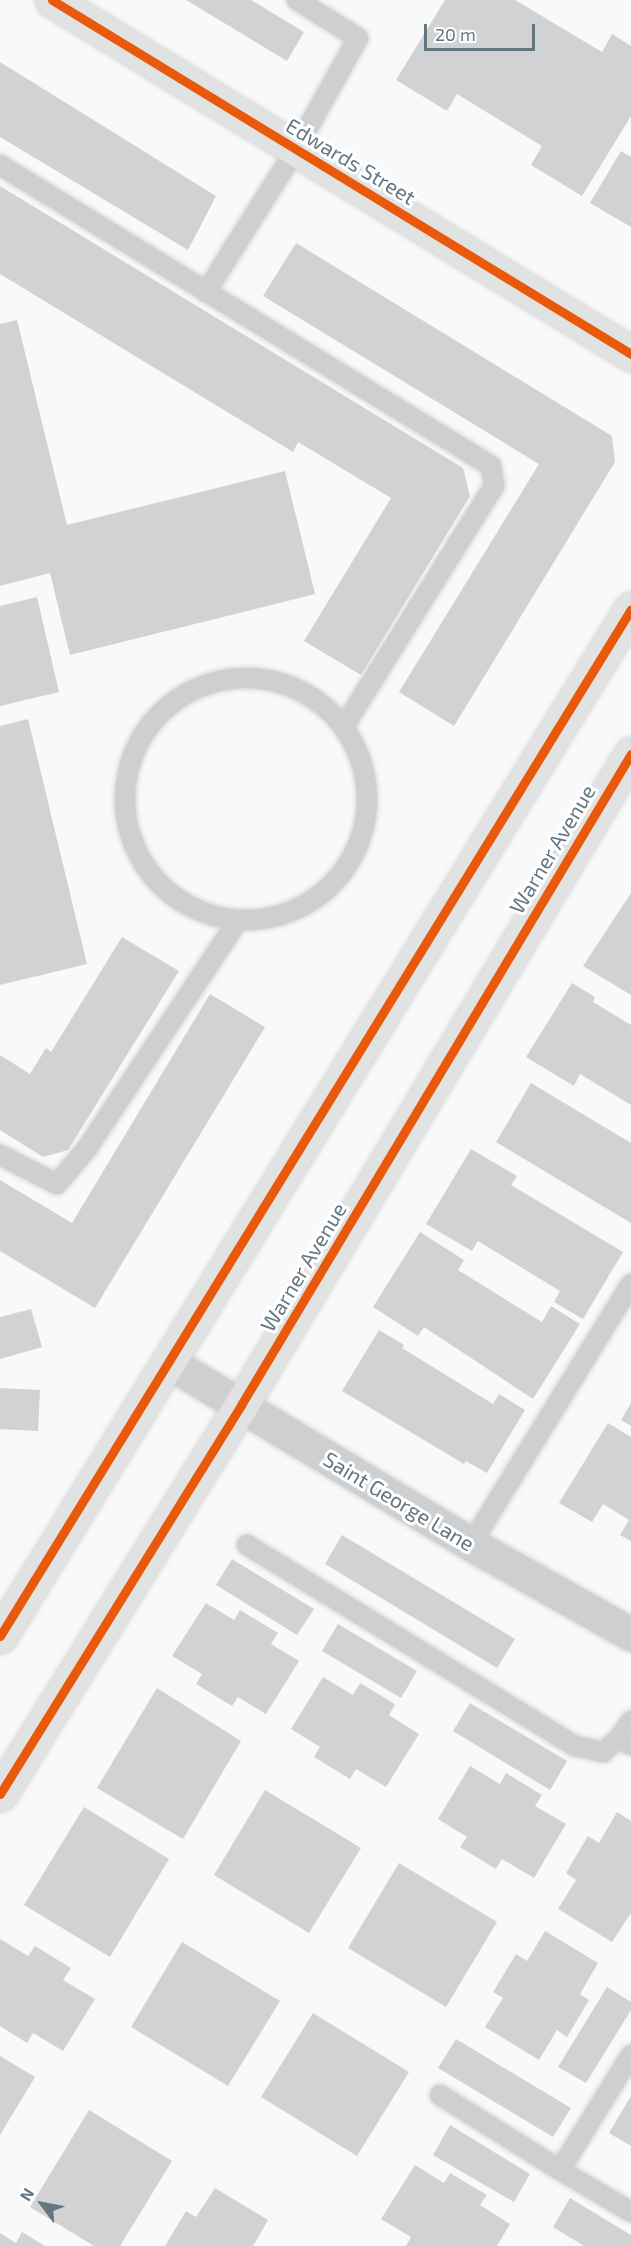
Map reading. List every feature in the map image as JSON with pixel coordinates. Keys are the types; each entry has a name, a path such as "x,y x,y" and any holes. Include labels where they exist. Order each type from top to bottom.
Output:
{"main road":[{"name":"Edwards Street","path":"52,0 631,354"},
{"path":"0,1636 631,609"},
{"name":"Warner Avenue","path":"0,1794 241,1405 631,754"}],"street":[{"name":"Saint George Lane","path":"170,1362 471,1545 631,1634"}],"lane":[{"path":"206,292 296,149 358,38 297,0"},
{"path":"0,165 491,466 494,486 344,726"},
{"path":"238,677 278,681 315,699 344,726 355,742 368,801 363,831 348,864 327,889 300,907 270,918 238,920 199,911 164,889 140,858 126,820 126,779 139,741 164,709 198,687 238,677"},
{"path":"0,1155 57,1184 88,1147 238,920"},
{"path":"471,1545 631,1284"},
{"path":"247,1545 575,1746 603,1752 625,1742 631,1721"},
{"path":"560,2170 631,2055"},
{"path":"440,2095 631,2212"}],"building":[{"path":"186,0 251,0 304,32 287,61"},
{"path":"445,0 515,0 602,52 612,34 631,46 631,116 582,196 531,165 542,146 457,94 447,111 396,80"},
{"path":"0,62 216,196 188,250 0,137"},
{"path":"621,151 631,157 631,227 590,203"},
{"path":"0,186 463,468 470,496 361,675 304,641 391,498 298,442 293,452 0,274"},
{"path":"296,243 612,436 615,462 454,726 399,692 539,464 263,296"},
{"path":"17,320 67,525 285,471 315,594 70,655 50,573 0,586 0,324"},
{"path":"37,597 59,692 0,706 0,606"},
{"path":"28,719 87,964 0,985 0,726"},
{"path":"631,893 631,995 583,966"},
{"path":"122,937 179,971 68,1150 43,1157 0,1130 0,1055 30,1074 46,1048 51,1052"},
{"path":"572,983 595,997 593,1002 631,1025 631,1105 580,1074 574,1086 526,1057"},
{"path":"210,994 265,1027 95,1308 0,1251 0,1180 72,1223"},
{"path":"531,1083 631,1143 631,1223 496,1142"},
{"path":"471,1149 517,1176 511,1185 623,1252 583,1319 554,1302 560,1291 478,1241 472,1251 426,1224"},
{"path":"420,1232 464,1260 458,1270 542,1322 551,1306 580,1324 533,1399 424,1327 418,1336 373,1307"},
{"path":"31,1309 42,1347 0,1359 0,1317"},
{"path":"379,1330 404,1345 402,1348 493,1404 499,1394 525,1410 487,1473 466,1461 464,1464 342,1391"},
{"path":"0,1388 40,1390 38,1431 0,1429"},
{"path":"631,1403 631,1426 621,1420"},
{"path":"608,1423 631,1437 631,1541 620,1535 629,1520 603,1504 592,1522 559,1503"},
{"path":"342,1535 515,1639 497,1668 325,1564"},
{"path":"232,1559 314,1609 297,1635 216,1585"},
{"path":"206,1603 234,1620 240,1610 278,1633 271,1644 299,1661 266,1714 238,1697 232,1706 196,1684 202,1674 172,1656"},
{"path":"338,1624 417,1671 401,1698 322,1651"},
{"path":"323,1677 353,1695 360,1683 395,1704 389,1715 419,1734 386,1787 356,1769 350,1779 314,1757 320,1747 291,1729"},
{"path":"157,1688 241,1741 183,1839 97,1788"},
{"path":"470,1703 567,1761 550,1790 453,1731"},
{"path":"470,1766 500,1784 506,1773 542,1795 535,1806 566,1824 534,1878 502,1859 496,1869 460,1847 467,1837 438,1819"},
{"path":"265,1790 361,1848 309,1933 214,1875"},
{"path":"84,1807 169,1859 110,1957 24,1905"},
{"path":"617,1812 631,1821 631,1913 612,1942 558,1909 576,1880 566,1873 588,1836 599,1843"},
{"path":"399,1863 497,1922 446,2007 348,1948"},
{"path":"545,1931 598,1963 580,1994 589,2000 567,2037 557,2030 539,2060 485,2027 503,1998 493,1992 516,1954 527,1961"},
{"path":"0,1939 28,1956 35,1946 71,1968 63,1980 95,1999 63,2051 33,2033 27,2043 0,2026"},
{"path":"182,1942 280,2001 228,2086 131,2027"},
{"path":"607,1987 631,2002 631,2010 586,2083 558,2067"},
{"path":"313,2013 409,2072 357,2156 261,2097"},
{"path":"456,2039 571,2108 553,2137 438,2068"},
{"path":"0,2056 35,2077 0,2135"},
{"path":"631,2096 631,2146 609,2133"},
{"path":"89,2110 172,2161 120,2246 94,2246 30,2207"},
{"path":"450,2125 530,2174 514,2202 433,2155"},
{"path":"415,2165 444,2183 450,2173 487,2195 480,2205 510,2224 497,2246 406,2246 411,2237 381,2219"},
{"path":"215,2188 268,2220 253,2246 165,2246 186,2211 196,2217"},
{"path":"570,2198 631,2235 631,2246 584,2246 553,2227"},
{"path":"22,2232 45,2246 0,2246 0,2233 16,2243"}],"cycle path":[{"path":"52,0 631,354"},
{"path":"0,1636 631,609"},
{"path":"0,1794 241,1405 631,754"}]}
